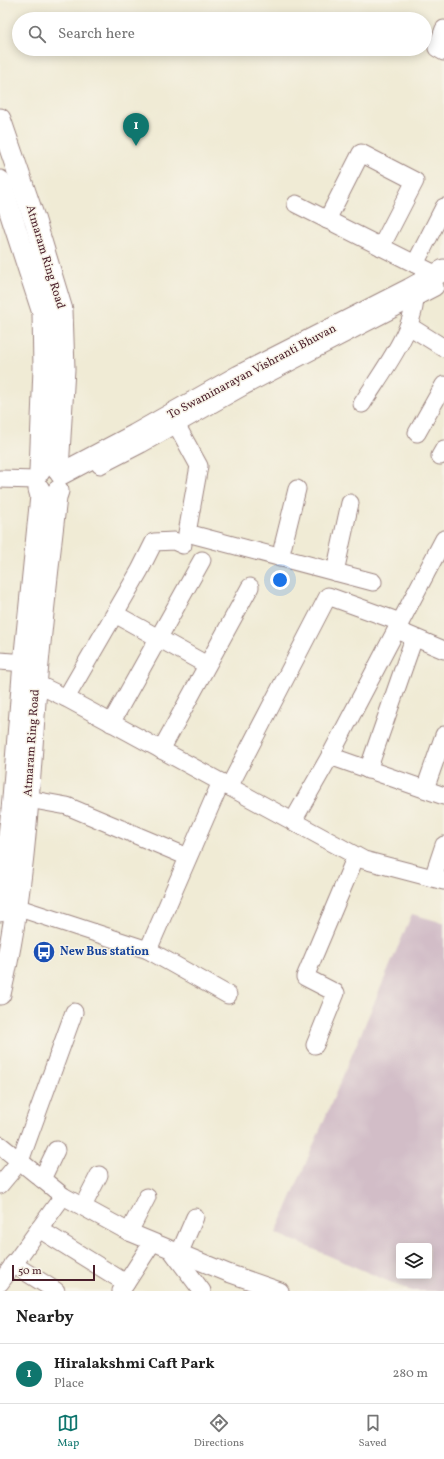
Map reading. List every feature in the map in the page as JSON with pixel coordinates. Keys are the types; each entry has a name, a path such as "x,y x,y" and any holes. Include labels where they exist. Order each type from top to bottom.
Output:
{"main road":[{"name":"Atmaram Ring Road","path":"0,119 35,221 62,310 64,369 50,480 41,496 4,846 8,909 8,963 0,994"},
{"name":"Atmaram Ring Road","path":"0,181 43,313 44,368 50,480 56,497 45,589 28,799 8,909"},
{"name":"To Swaminarayan Vishranti Bhuvan","path":"50,480 135,435 239,376 402,293 441,275"}],"street":[{"path":"444,29 437,48 444,52"},
{"path":"327,220 361,153 415,181 380,247"},
{"path":"0,479 50,480 141,444 244,386 415,298 441,275 380,247 296,204"},
{"path":"415,264 444,207"},
{"path":"362,404 409,326 415,310 415,298"},
{"path":"409,326 444,348"},
{"path":"417,433 444,385"},
{"path":"176,424 198,466 187,533 373,582"},
{"path":"280,558 298,489"},
{"path":"335,572 350,503"},
{"path":"293,821 330,756 398,626 438,565 444,539"},
{"path":"66,698 115,614 154,542 174,541 183,545"},
{"path":"111,723 202,560"},
{"path":"161,750 250,587"},
{"path":"148,950 188,857 225,784 328,596 398,626 414,638 444,650"},
{"path":"115,614 207,665"},
{"path":"368,770 414,638"},
{"path":"0,661 24,663"},
{"path":"37,684 66,698 364,860 438,879 444,845"},
{"path":"425,790 444,735"},
{"path":"330,756 444,796"},
{"path":"28,799 67,806 188,857"},
{"path":"315,1045 336,994 305,977 356,856"},
{"path":"8,909 148,950 228,995"},
{"path":"0,1184 20,1161 74,1012"},
{"path":"0,1145 63,1196 129,1232 152,1243 228,1273 280,1291"},
{"path":"42,1179 56,1150"},
{"path":"83,1206 98,1175"},
{"path":"0,1283 63,1196"},
{"path":"129,1232 147,1197"},
{"path":"175,1252 195,1217"},
{"path":"39,1229 124,1287 152,1243"},
{"path":"175,1252 196,1289"},
{"path":"13,1264 56,1291"}],"shaded area":[{"path":"412,914 444,923 444,1291 411,1291 276,1233"}],"place":[{"name":"Hiralakshmi Caft Park","path":"136,146"},
{"name":"New Bus station","path":"44,952"}]}
